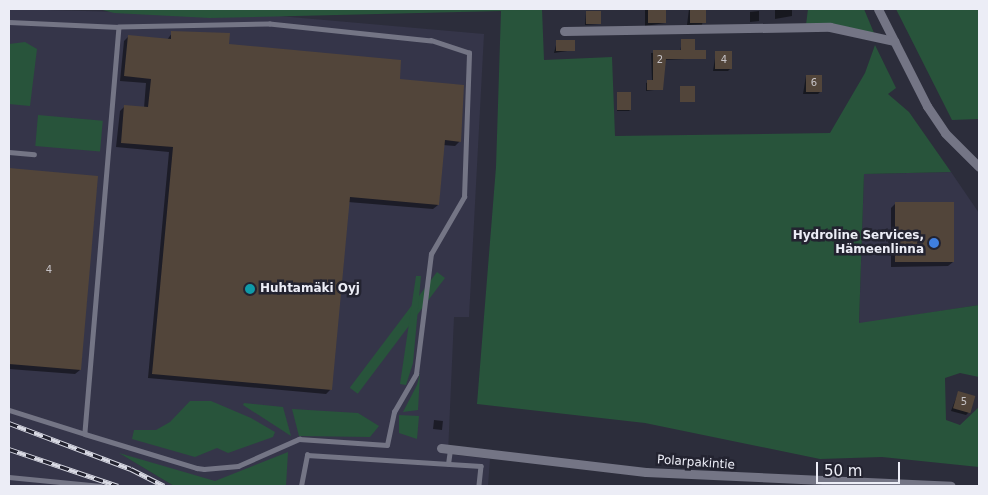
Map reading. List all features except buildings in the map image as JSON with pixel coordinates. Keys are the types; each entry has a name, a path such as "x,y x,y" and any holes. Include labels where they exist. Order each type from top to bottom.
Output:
{"street":[{"path":"878,9 945,133 979,167"},
{"path":"564,31 604,27 647,33 830,27 894,41"},
{"name":"Polarpakintie","path":"445,448 646,472 808,483 952,486"}],"lane":[{"path":"9,22 119,27 270,24 431,41 469,54 464,197 431,254 416,374 394,412 387,445 299,439 245,463 210,470 9,410"},
{"path":"85,434 119,27"},
{"path":"9,152 34,154"},
{"path":"445,448 448,464"},
{"path":"301,486 307,455 481,466 479,486"},
{"path":"9,477 101,486"}],"shaded area":[{"path":"9,9 279,16 484,34 469,317 454,317 448,454 490,459 488,486 227,486 121,454 174,486 9,486"},
{"path":"951,172 979,213 979,305 859,324 864,174"}],"green space":[{"path":"99,9 542,9 544,60 612,57 615,136 830,133 865,73 875,45 896,88 888,94 909,112 951,172 864,174 859,323 979,305 979,377 960,373 945,378 946,420 960,425 979,407 979,467 882,457 820,459 645,423 477,404 496,167 501,11 210,18 114,13"},
{"path":"808,9 864,9 874,33 806,25"},
{"path":"896,9 979,9 979,119 952,120"},
{"path":"25,42 37,49 30,106 9,104 9,44"},
{"path":"38,115 103,121 100,152 35,146"},
{"path":"437,272 445,278 358,394 350,388"},
{"path":"416,276 421,276 413,363 406,385 400,384"},
{"path":"420,374 418,410 403,412 417,385"},
{"path":"190,401 211,401 251,418 275,432 273,437 228,453 217,448 195,457 132,439 134,430 156,430 170,422"},
{"path":"244,403 283,407 291,436 243,405"},
{"path":"292,409 358,413 379,426 370,437 299,436"},
{"path":"399,415 419,416 417,439 399,433"},
{"path":"288,452 286,486 174,486 119,453 215,481"}],"railway":[{"path":"9,423 131,469 164,486"},
{"path":"9,449 118,486"}],"place":[{"name":"Hydroline Services, Hämeenlinna","path":"934,243"},
{"name":"Huhtamäki Oyj","path":"250,289"}]}
